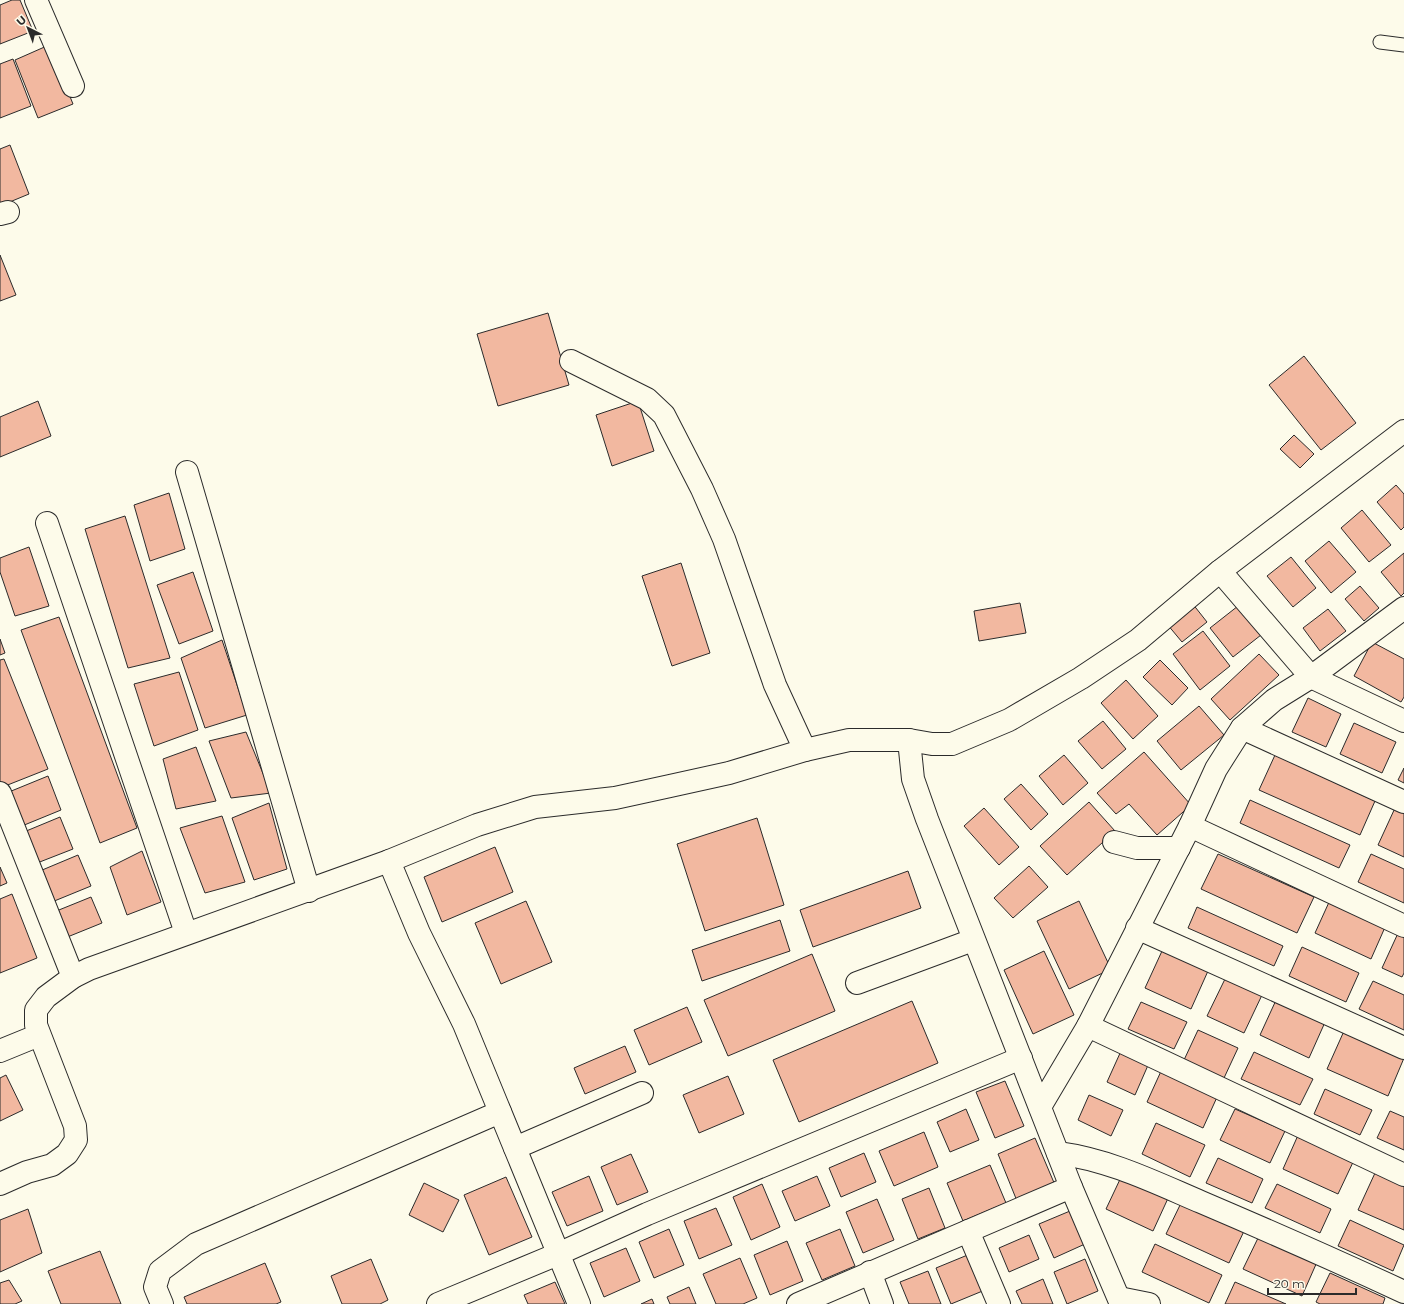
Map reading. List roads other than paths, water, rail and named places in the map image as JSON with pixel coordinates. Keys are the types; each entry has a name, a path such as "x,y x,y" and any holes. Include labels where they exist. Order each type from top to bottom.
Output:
{"street":[{"path":"36,0 73,86"},
{"path":"571,361 647,399 664,415 702,489 724,539 775,685 805,750"},
{"path":"0,1184 27,1172 52,1165 67,1154 76,1140 75,1126 46,1049 39,1035 36,1010 46,997 73,976 126,954 309,891 389,861 477,825 535,807 615,798 729,773 805,750 849,740 909,740 932,744 952,744 1009,720 1080,678 1138,640 1220,571 1404,431"},
{"path":"187,472 309,891"},
{"path":"47,522 186,933"},
{"path":"1220,571 1311,677 1404,721"},
{"path":"1040,1107 1088,1026 1190,826 1216,769 1242,728 1274,700 1311,677 1404,608"},
{"path":"1242,728 1404,802"},
{"path":"909,740 913,779 973,940 1071,1187 1120,1301 1149,1304"},
{"path":"0,793 73,976"},
{"path":"1190,826 1404,926"},
{"path":"1114,842 1137,848 1179,848"},
{"path":"389,861 419,932 464,1024 579,1304"},
{"path":"1137,928 1404,1048"},
{"path":"857,983 973,940"},
{"path":"1088,1026 1404,1175"},
{"path":"0,1051 39,1035"},
{"path":"438,1304 558,1254 647,1214 1021,1058"},
{"path":"515,1148 642,1092"},
{"path":"162,1304 155,1287 160,1271 196,1244 500,1112"},
{"path":"1058,1153 1085,1157 1119,1167 1284,1237 1404,1292"},
{"path":"798,1304 1071,1187"},
{"path":"968,1231 999,1304"},
{"path":"870,1272 882,1304"}],"lane":[{"path":"1380,42 1404,45"}]}
